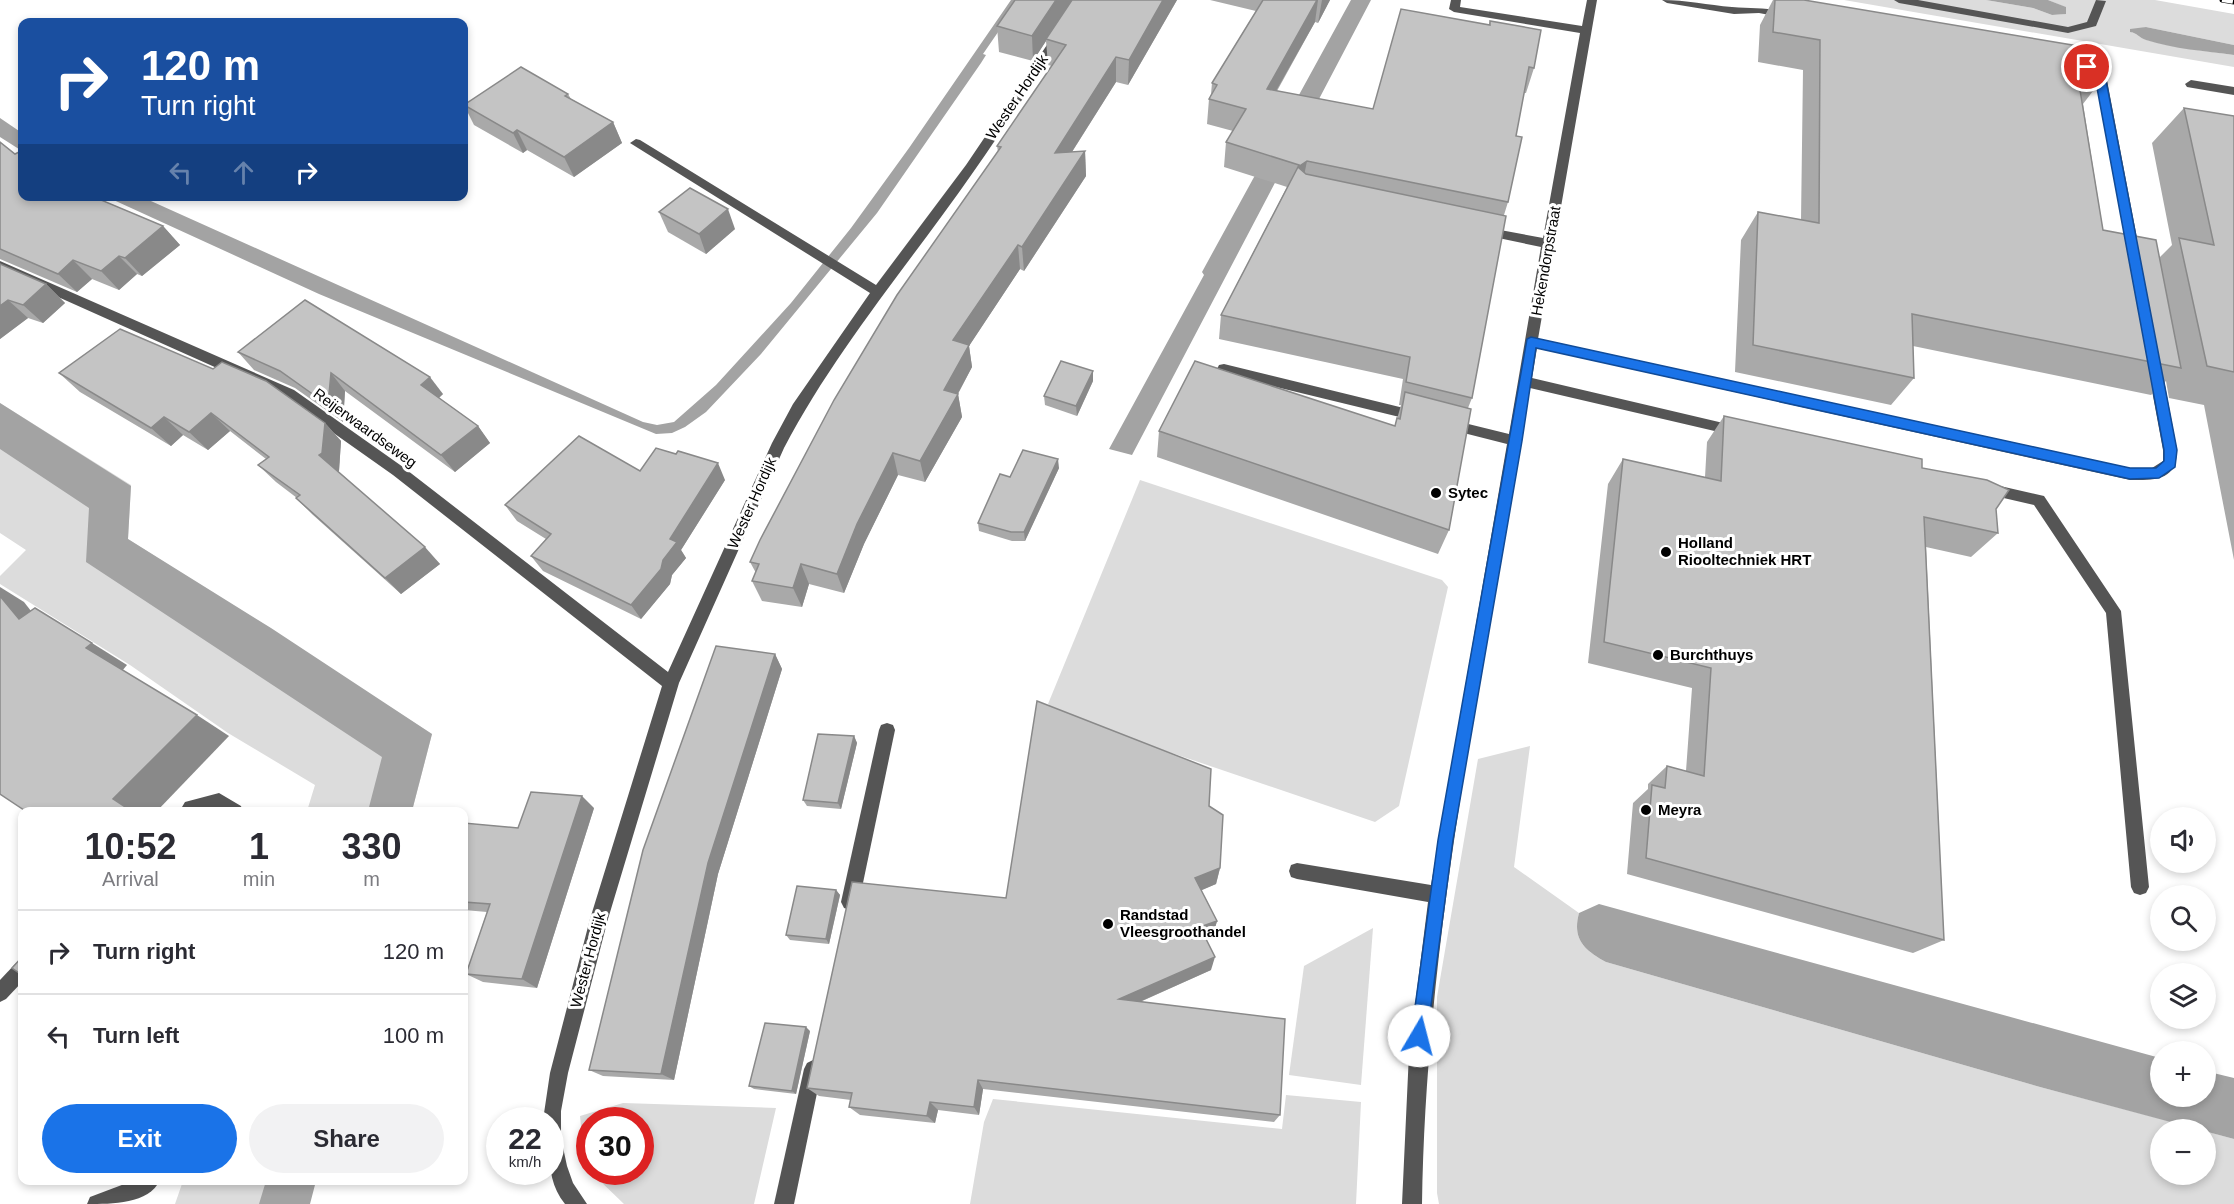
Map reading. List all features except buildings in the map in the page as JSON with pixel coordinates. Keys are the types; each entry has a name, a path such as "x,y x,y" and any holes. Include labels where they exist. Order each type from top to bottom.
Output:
{"street":[{"path":"1456,0 1454,9 1586,30"},
{"name":"Hekendorpstraat","path":"1412,1204 1412,1140 1419,1036 1449,818 1592,0"},
{"path":"1666,0 1734,11 1759,10 1794,16"},
{"path":"1899,0 2068,30 2092,24 2101,1"},
{"name":"Wester Hordijk","path":"577,1204 565,1189 557,1166 552,1138 552,1111 559,1073 599,919 671,683 777,447 798,408 878,292 970,168 1069,19"},
{"path":"2063,63 2087,67 2100,75 2135,263"},
{"path":"2191,84 2234,91"},
{"path":"636,143 878,292"},
{"path":"1470,228 1549,244"},
{"name":"Reijerwaardseweg","path":"0,266 289,394 398,471 671,683"},
{"path":"1531,342 2130,474 2148,475 2159,473 2170,463 2170,450 2153,356"},
{"path":"1224,369 1516,441"},
{"path":"1525,382 1752,434"},
{"path":"1970,485 2039,500 2113,611 2140,887"},
{"path":"846,916 887,730"},
{"path":"195,807 219,801 228,807"},
{"path":"1297,871 1438,895"},
{"path":"0,993 18,973"},
{"path":"784,1204 816,1054"},
{"path":"97,1204 135,1192 144,1185"}],"shaded area":[{"path":"1011,0 1020,0 983,54 986,55 981,63 877,213 761,354 706,412 672,433 656,434 319,294 116,201 151,201 643,422 657,425 674,422 716,385 791,303 851,228"},
{"path":"1351,0 1371,0 1132,455 1109,449 1204,275 1202,272"},
{"path":"1844,0 1986,0 2033,8 2052,15 2065,14 2065,7 2048,0 2155,0 2234,14 2234,45 2146,27 2131,32 2158,43 2234,55 2234,67"},
{"path":"1986,0 2048,0 2066,7 2066,14 2052,15 2033,8"},
{"path":"2146,27 2234,45 2234,55 2167,46 2146,40 2130,32 2130,29"},
{"path":"0,118 18,130 18,148 0,137"},
{"path":"0,403 131,485 128,539 432,734 413,807 308,807 315,785 228,733 130,665 0,584 0,576 26,550 0,533"},
{"path":"0,403 131,486 128,539 271,628 432,734 413,807 369,807 382,757 86,562 89,508 0,449"},
{"path":"1140,480 1442,580 1448,587 1399,806 1375,822 1060,715 1048,704"},
{"path":"1530,746 1514,867 1579,913 1577,930 1579,937 1586,948 1598,958 2040,1087 2161,1119 2150,1119 2150,1185 2216,1185 2216,1134 2234,1139 2234,1204 1439,1204 1437,1193 1437,997 1478,759"},
{"path":"1599,904 2150,1055 2150,1107 2216,1107 2216,1074 2234,1078 2234,1139 2216,1134 2216,1119 2159,1119 1606,962 1582,943 1577,930 1579,913"},
{"path":"1373,928 1361,1085 1289,1075 1304,966"},
{"path":"1286,1095 1361,1102 1356,1204 970,1204 984,1122 993,1099 1282,1129"},
{"path":"623,1103 776,1108 754,1204 624,1204 604,1185 654,1185 654,1107 610,1107"},
{"path":"182,1185 314,1185 309,1204 175,1204"},
{"path":"265,1185 315,1185 310,1204 259,1204"}],"railway":[{"path":"2222,0 2234,2"}],"place":[{"name":"Sytec","path":"1436,493"},
{"name":"Holland Riooltechniek HRT","path":"1666,552"},
{"name":"Burchthuys","path":"1658,655"},
{"name":"Meyra","path":"1646,810"},
{"name":"Randstad Vleesgroothandel","path":"1108,924"}],"route":[{"path":"1419,1036 1446,840 1516,441 1531,342 2130,474 2159,473 2170,463 2170,450 2100,75 2087,67"}]}
